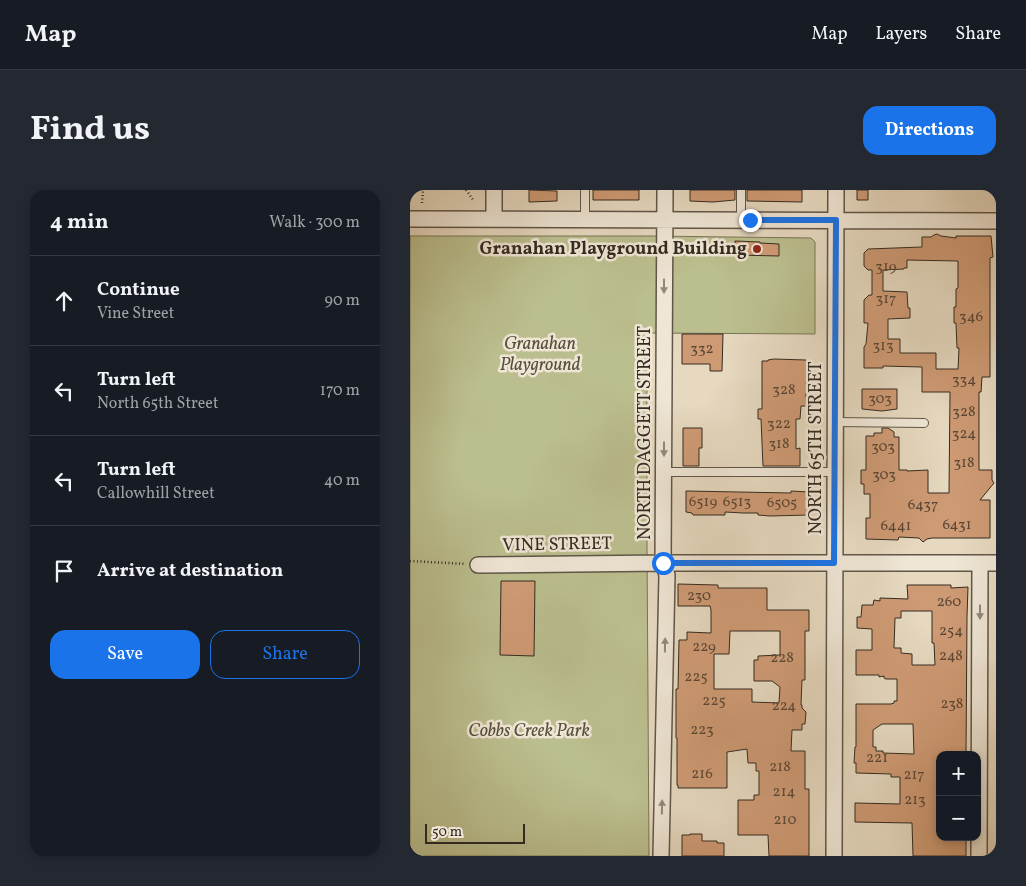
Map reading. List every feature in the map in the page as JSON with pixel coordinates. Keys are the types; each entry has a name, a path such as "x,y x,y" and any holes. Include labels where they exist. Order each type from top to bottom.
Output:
{"street":[{"path":"494,190 494,220"},
{"name":"NORTH DAGGETT STREET","path":"661,856 667,575 663,563 665,190"},
{"name":"NORTH 65TH STREET","path":"834,856 836,190"},
{"path":"410,219 996,221"},
{"name":"VINE STREET","path":"478,565 996,563"},
{"path":"979,856 980,564"}],"lane":[{"path":"585,220 586,190"},
{"path":"740,220 741,190"},
{"path":"835,422 924,423"},
{"path":"664,472 835,472"}],"path":[{"path":"422,203 423,190"},
{"path":"466,190 474,201"},
{"path":"410,561 478,565"}],"green space":[{"name":"Cobbs Creek Park","path":"410,236 811,238 815,242 815,334 647,333 649,856 410,856"}],"building":[{"path":"529,190 557,191 557,201 529,202"},
{"path":"593,190 639,190 639,200 593,200"},
{"path":"690,190 735,190 735,200 713,202 690,201"},
{"path":"747,190 802,190 802,202 747,201"},
{"path":"857,190 868,190 868,200 857,200"},
{"path":"934,235 956,238 956,236 991,236 993,257 990,258 990,377 982,377 981,392 979,392 979,470 992,470 992,480 994,483 980,500 990,500 990,538 932,538 923,542 919,538 899,537 898,540 866,539 866,518 870,518 870,494 864,494 864,484 861,484 861,470 866,470 866,436 882,433 882,428 888,428 894,432 894,437 899,437 899,470 928,470 928,493 949,493 950,392 922,392 922,367 883,366 883,368 864,368 864,347 868,323 864,323 864,300 869,295 872,295 872,270 868,270 864,266 864,253 868,249 922,247 922,237","holes":["907,260 958,261 958,288 956,289 956,307 954,307 957,348 959,348 958,369 936,369 936,353 900,353 900,339 888,339 888,319 910,318 910,308 908,308 907,292 883,291 883,270 907,268"]},
{"name":"Granahan Playground Building","path":"735,241 779,244 779,256 735,255"},
{"path":"682,334 723,334 722,371 710,371 710,364 682,364"},
{"path":"774,359 806,360 806,406 801,406 800,419 796,419 796,449 800,448 800,466 763,466 761,419 758,419 758,409 762,409 762,361"},
{"path":"862,389 897,389 897,409 882,411 862,409"},
{"path":"683,428 702,428 702,448 699,448 699,466 683,466"},
{"path":"686,491 812,492 811,513 809,515 770,516 758,515 758,513 725,512 725,515 693,515 686,512"},
{"path":"501,581 535,581 534,656 500,655"},
{"path":"678,584 718,585 718,588 767,588 767,610 809,610 809,631 805,631 805,680 802,680 801,705 806,712 805,724 802,724 802,730 792,730 791,751 805,751 805,789 809,789 809,856 769,856 768,835 738,835 738,800 754,800 754,795 759,795 759,771 756,771 756,763 748,763 747,749 727,752 727,788 678,788 676,689 678,689 679,640 687,640 687,632 711,633 711,610 710,606 678,606","holes":["730,631 780,631 780,655 758,656 758,660 754,660 754,681 772,681 780,687 779,703 752,702 752,689 714,689 714,654 729,654"]},
{"path":"907,585 951,585 951,588 968,587 966,751 936,751 936,841 966,841 966,856 913,856 912,823 855,822 855,803 900,804 900,777 891,777 891,774 856,773 856,763 854,763 856,704 891,704 897,701 897,679 886,679 884,676 879,677 879,675 856,675 856,650 872,650 872,629 857,628 857,617 861,617 862,605 873,605 874,600 880,601 880,598 908,599","holes":["901,611 932,611 932,643 934,643 935,665 912,665 912,654 901,653 901,648 894,648 895,618 901,618","882,724 913,724 914,754 883,753 883,751 876,751 876,747 873,747 873,730"]},
{"path":"702,834 702,841 724,843 724,856 682,856 682,835"}],"place":[{"name":"Granahan Playground Building","path":"757,249"}],"route":[{"path":"663,563 834,563 836,220 750,220"}],"park label":[{"name":"Granahan Playground","path":"540,354"}]}
